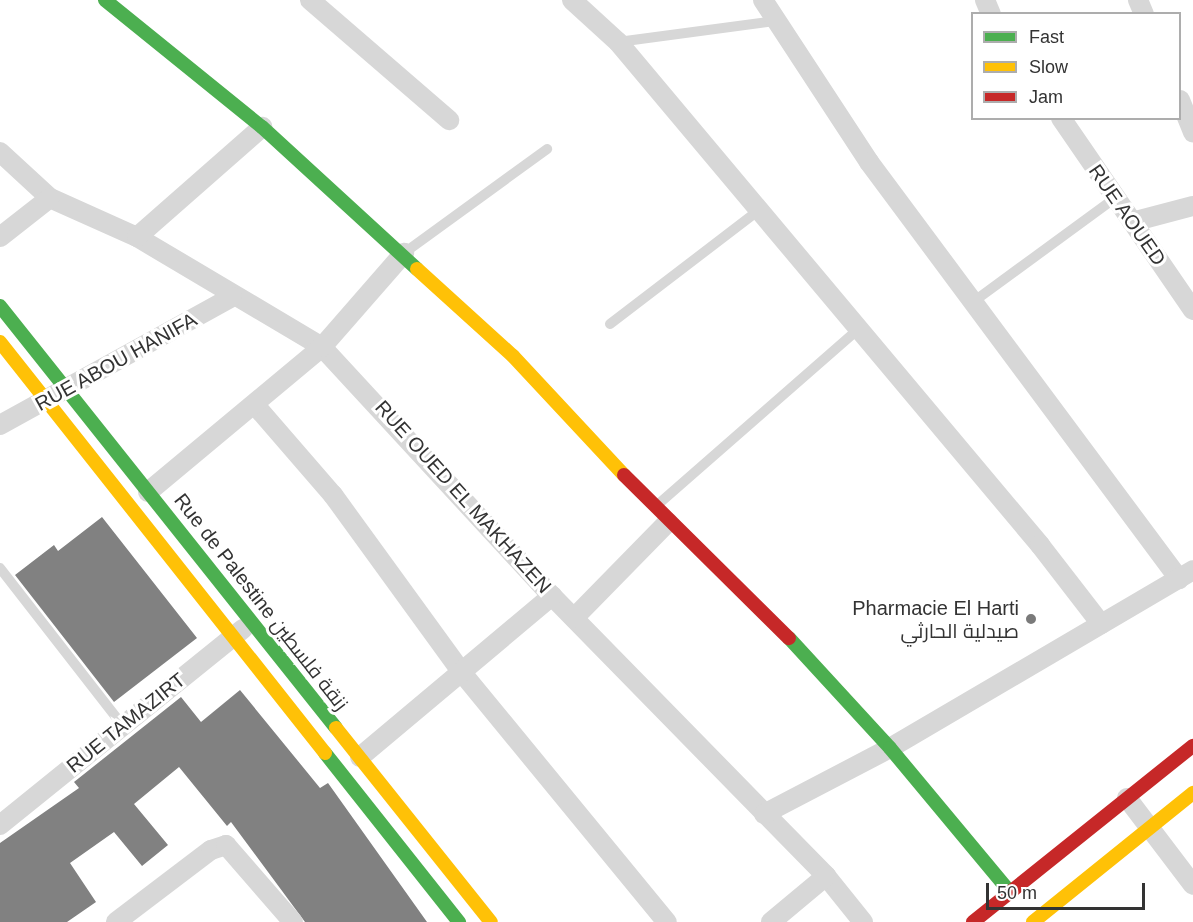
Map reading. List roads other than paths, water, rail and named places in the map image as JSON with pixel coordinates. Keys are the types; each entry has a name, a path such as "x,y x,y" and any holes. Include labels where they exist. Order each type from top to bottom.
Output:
{"street":[{"path":"105,0 261,127 404,253 513,356 668,522 760,607 890,748 1010,892"},
{"path":"310,0 449,120"},
{"path":"572,0 618,42 1040,545 1101,624"},
{"path":"763,0 869,162 973,302 1186,574 890,748 764,814"},
{"path":"1181,105 1193,133"},
{"name":"RUE AOUED","path":"1062,120 1193,310"},
{"path":"137,237 261,127"},
{"name":"RUE OUED EL MAKHAZEN","path":"0,152 50,198 137,237 232,297 322,347 552,596 826,876 863,922"},
{"path":"0,237 50,198"},
{"path":"1132,222 1193,206"},
{"path":"148,492 322,347 404,253"},
{"name":"RUE ABOU HANIFA","path":"0,425 68,391 232,297"},
{"name":"Rue de Palestine زنقة فلسطين","path":"0,306 491,922"},
{"path":"0,342 459,922"},
{"path":"255,405 333,495 463,674 667,922"},
{"path":"574,618 668,522"},
{"path":"360,758 463,674 552,596"},
{"name":"RUE TAMAZIRT","path":"0,825 252,622"},
{"path":"973,922 1193,746"},
{"path":"1033,922 1193,793"},
{"path":"1127,798 1193,885"},
{"path":"116,922 211,850 226,845 293,922"},
{"path":"771,922 826,876"}],"lane":[{"path":"618,42 775,21"},
{"path":"404,253 548,149"},
{"path":"973,302 1115,198"},
{"path":"610,324 758,211"},
{"path":"655,507 858,329"},
{"path":"0,568 123,726"}],"place":[{"name":"Pharmacie El Harti صيدلية الحارثي","path":"1031,619"}]}
